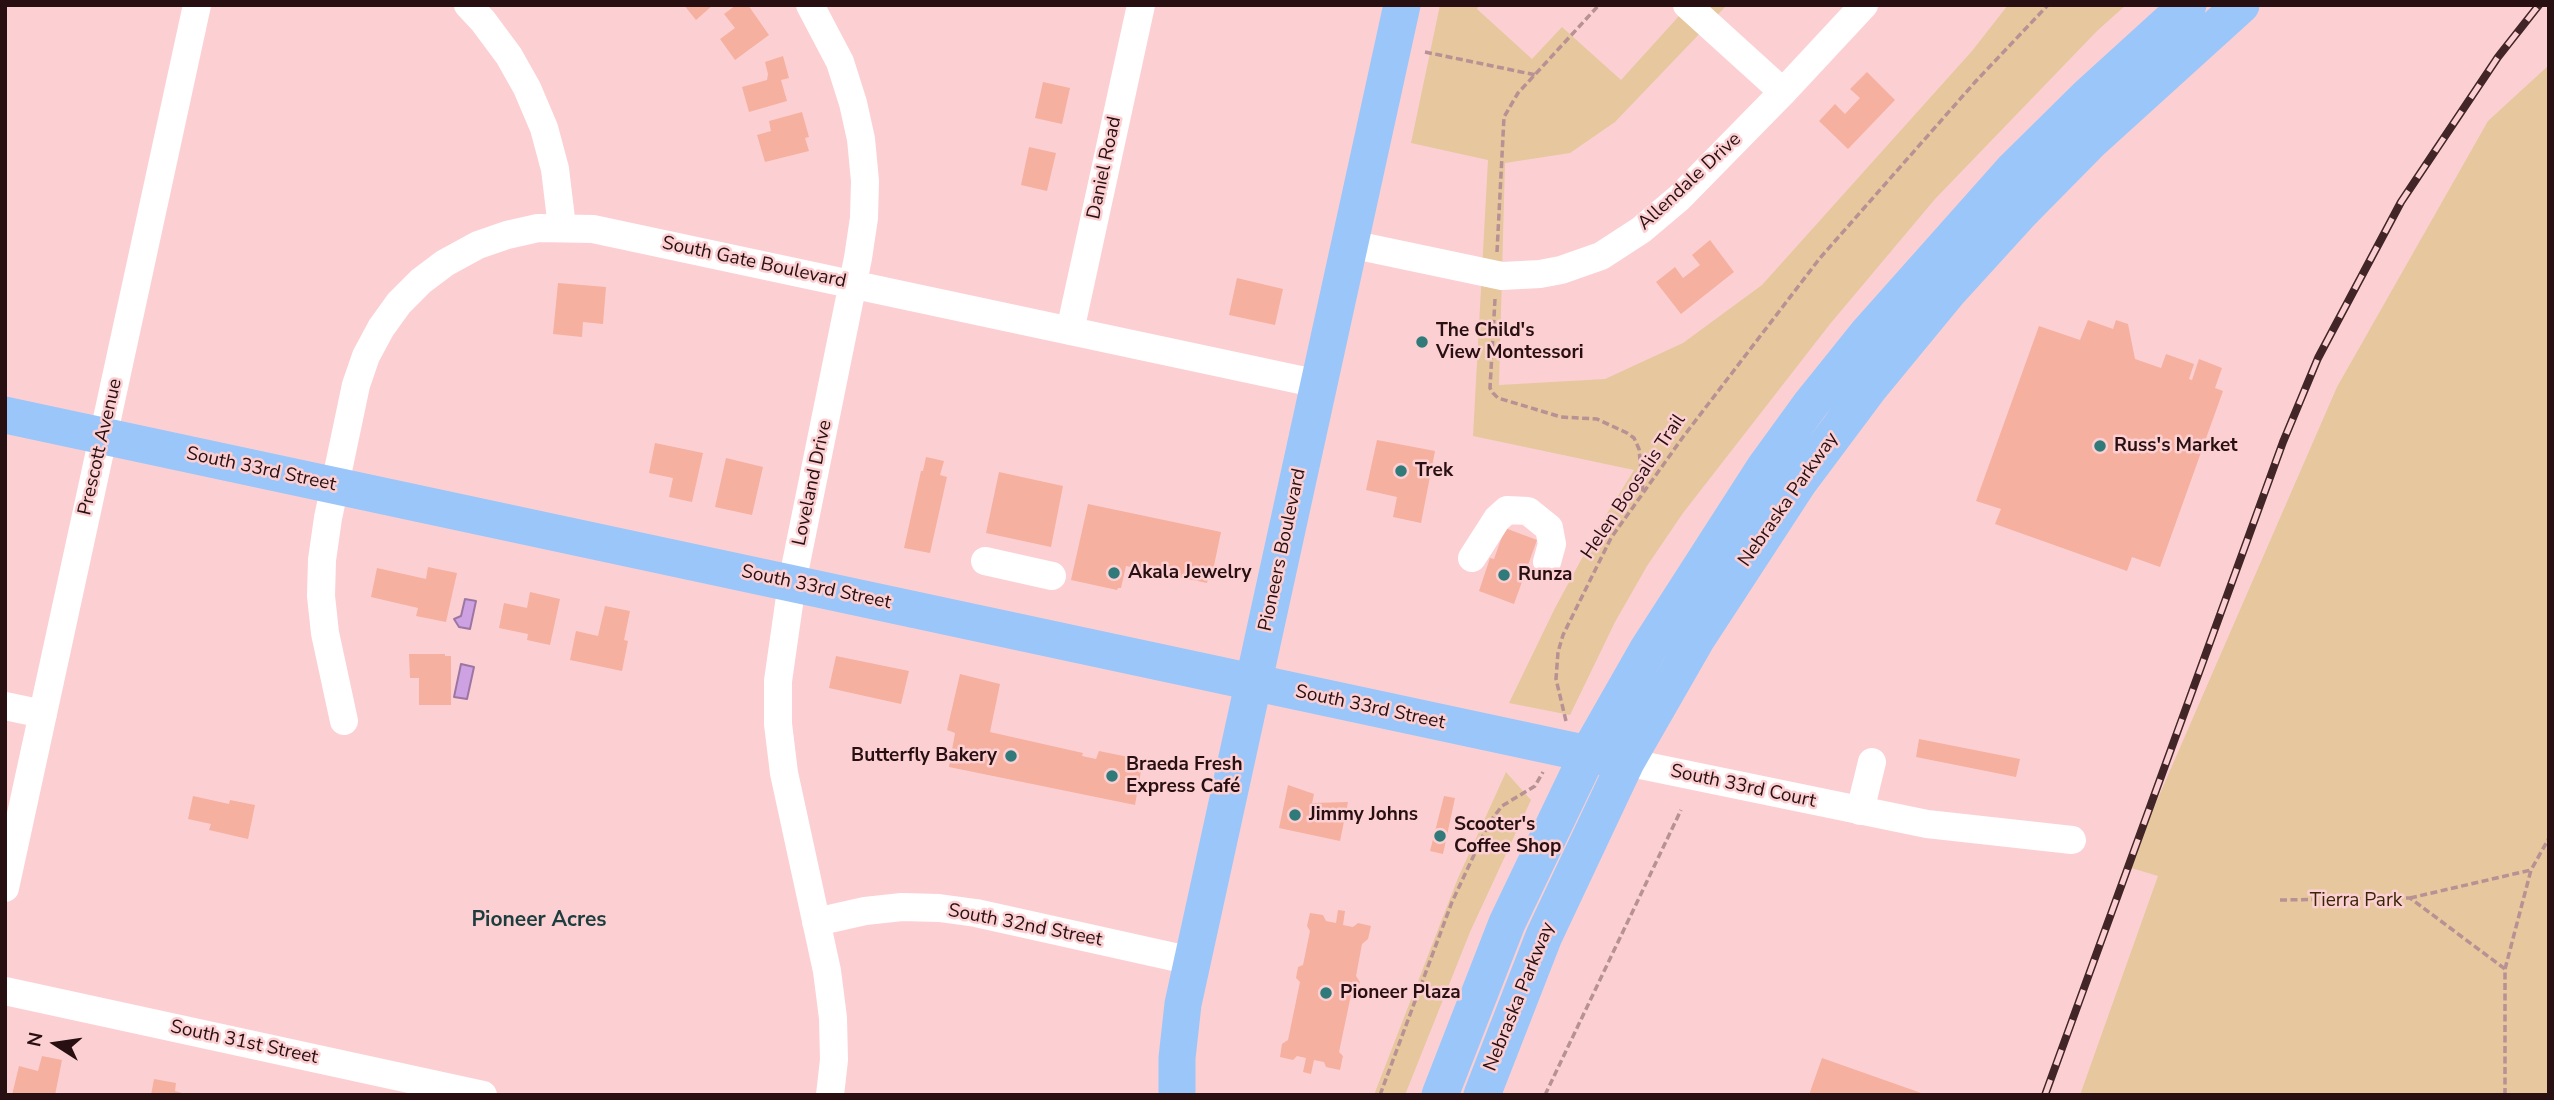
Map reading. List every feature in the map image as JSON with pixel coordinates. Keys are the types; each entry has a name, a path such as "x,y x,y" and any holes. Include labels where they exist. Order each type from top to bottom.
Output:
{"main road":[{"name":"Pioneers Boulevard","path":"1182,1004 1402,5"},
{"name":"Nebraska Parkway","path":"1440,1095 1571,752 1648,649 1765,467 1834,374 2012,171 2088,96 2188,5"},
{"name":"Nebraska Parkway","path":"1482,1095 1544,936 1626,762 1684,660 1799,482 1870,387 1949,291 2021,212 2100,132 2241,5"},
{"name":"South 33rd Street","path":"5,415 1626,762"},
{"path":"1177,1095 1182,1004"}],"street":[{"name":"Prescott Avenue","path":"5,888 197,5"},
{"path":"468,5 502,47 527,88 544,128 555,169 562,227"},
{"name":"Loveland Drive","path":"810,5 840,62 853,103 861,139 865,181 864,218 853,284 792,583 778,681 778,724 784,773 827,971 833,1018 834,1060 830,1095"},
{"name":"Daniel Road","path":"1070,331 1141,5"},
{"path":"1687,5 1783,92"},
{"name":"Allendale Drive","path":"1350,244 1502,276 1540,274 1581,265 1621,244 1668,207 1783,92 1864,5"},
{"name":"South Gate Boulevard","path":"344,721 325,633 321,596 322,560 334,486 356,385 366,356 399,303 421,281 445,263 478,245 538,228 593,229 1319,384"},
{"path":"1472,558 1497,519 1507,510 1528,511 1549,528 1552,544 1547,562"},
{"path":"985,561 1052,576"},
{"path":"5,706 43,715"},
{"name":"South 33rd Court","path":"1626,762 1953,828 2072,840"},
{"path":"1860,811 1872,762"},
{"name":"South 32nd Street","path":"817,922 902,907 939,908 976,913 1192,961"},
{"name":"South 31st Street","path":"5,991 483,1095"},
{"name":"Pioneers Boulevard","path":"1161,1095 1182,1004"}],"path":[{"name":"Helen Boosalis Trail","path":"1380,1095 1452,902 1489,823 1502,806 1535,786 1571,752 1567,722 1556,679 1558,652 1569,622 1611,538 1683,437 1820,258 1976,81 2049,5"},
{"path":"1425,52 1536,75"},
{"path":"1545,1095 1681,810"},
{"path":"2505,1095 2505,970 2531,870 2549,838"},
{"path":"2280,900 2410,898 2531,870"},
{"path":"2410,898 2505,970"}],"green space":[{"path":"1440,5 1479,5 1477,9 1532,59 1562,27 1621,80 1689,5 1727,5 1615,122 1570,153 1505,163 1499,385 1605,379 1683,343 1762,285 1972,51 2008,5 2126,5 2097,31 1935,199 1830,324 1683,513 1647,566 1615,622 1570,715 1509,703 1555,608 1600,525 1634,470 1473,436 1488,160 1411,143"},
{"name":"Tierra Park","path":"2549,65 2549,1095 2080,1095 2158,876 2128,867 2337,387 2488,121"},
{"path":"1506,772 1531,800 1470,932 1405,1095 1374,1095 1458,878"}],"shaded area":[{"path":"465,599 476,601 470,629 459,627 454,619 461,616"},
{"path":"461,664 474,667 467,699 454,697"}],"building":[{"path":"684,5 713,5 696,20"},
{"path":"736,5 748,5 769,35 735,60 720,39 735,28 724,14"},
{"path":"783,56 789,78 781,80 787,101 749,112 742,87 767,80 765,62"},
{"path":"1867,72 1895,100 1848,149 1819,121 1835,104 1845,114 1860,98 1850,89"},
{"path":"1043,82 1070,88 1062,124 1035,118"},
{"path":"802,112 809,137 805,138 809,151 765,162 757,135 771,131 769,121"},
{"path":"1029,147 1056,153 1047,191 1021,185"},
{"path":"1710,240 1734,272 1681,314 1656,282 1675,267 1683,278 1700,265 1692,255"},
{"path":"1237,278 1283,289 1275,325 1229,315"},
{"path":"558,283 606,287 603,324 583,322 582,337 553,334"},
{"name":"Russ's Market","path":"2088,320 2113,329 2116,320 2128,324 2135,359 2161,368 2166,354 2194,364 2189,379 2192,380 2199,359 2222,368 2215,388 2223,391 2160,567 2132,557 2127,571 1995,524 2001,509 1976,501 2039,326 2080,340"},
{"name":"Trek","path":"1377,440 1435,451 1421,523 1393,517 1397,497 1366,490"},
{"path":"655,443 703,453 692,502 669,497 673,478 649,473"},
{"path":"926,457 944,461 940,475 947,477 930,553 904,548"},
{"path":"726,458 763,467 752,515 715,507"},
{"path":"999,472 1063,486 1051,547 986,533"},
{"path":"1088,504 1221,532 1211,580 1208,579 1207,583 1126,566 1121,588 1117,590 1071,580"},
{"name":"Runza","path":"1505,528 1537,540 1514,604 1479,591 1490,558 1494,559"},
{"path":"428,567 457,573 446,622 416,616 418,608 371,597 377,568 426,579"},
{"path":"530,592 560,599 550,645 527,640 528,634 499,628 504,603 527,608"},
{"path":"605,606 630,611 624,640 628,641 622,671 570,660 576,631 598,636"},
{"path":"409,654 451,656 451,705 419,705 419,678 410,678"},
{"path":"836,656 909,671 901,704 829,688"},
{"path":"960,674 1000,684 990,732 1083,753 1082,756 1096,759 1099,751 1143,760 1135,805 949,767 955,733 947,730"},
{"path":"1919,739 2020,759 2016,777 1916,757"},
{"path":"1288,785 1314,794 1312,803 1348,802 1340,841 1279,828"},
{"path":"193,796 229,804 230,800 255,805 248,839 209,830 211,824 188,819"},
{"name":"Scooter's Coffee Shop","path":"1444,796 1455,798 1443,854 1430,851"},
{"name":"Pioneer Plaza","path":"1338,910 1345,911 1343,925 1353,927 1358,923 1371,926 1368,939 1362,944 1356,976 1360,982 1357,991 1351,995 1339,1052 1343,1056 1340,1070 1326,1067 1324,1062 1314,1060 1311,1074 1303,1072 1306,1058 1297,1056 1293,1060 1280,1057 1282,1044 1288,1040 1300,982 1296,978 1298,967 1303,965 1310,931 1307,926 1310,913 1323,915 1326,921 1336,923"},
{"path":"42,1056 62,1060 55,1095 12,1095 19,1066 38,1071"},
{"path":"1822,1058 1924,1094 1924,1095 1809,1095"},
{"path":"154,1079 176,1083 175,1091 189,1095 151,1095"}],"railway":[{"path":"2045,1095 2283,442 2318,358 2401,202 2498,57 2539,5"}],"place":[{"name":"The Child's View Montessori","path":"1422,342"},
{"name":"Russ's Market","path":"2100,446"},
{"name":"Trek","path":"1401,471"},
{"name":"Akala Jewelry","path":"1114,573"},
{"name":"Runza","path":"1504,575"},
{"name":"Butterfly Bakery","path":"1011,756"},
{"name":"Braeda Fresh Express Café","path":"1112,776"},
{"name":"Jimmy Johns","path":"1295,815"},
{"name":"Scooter's Coffee Shop","path":"1440,836"},
{"name":"Pioneer Plaza","path":"1326,993"}],"district":[{"name":"Pioneer Acres","path":"539,921"}]}
